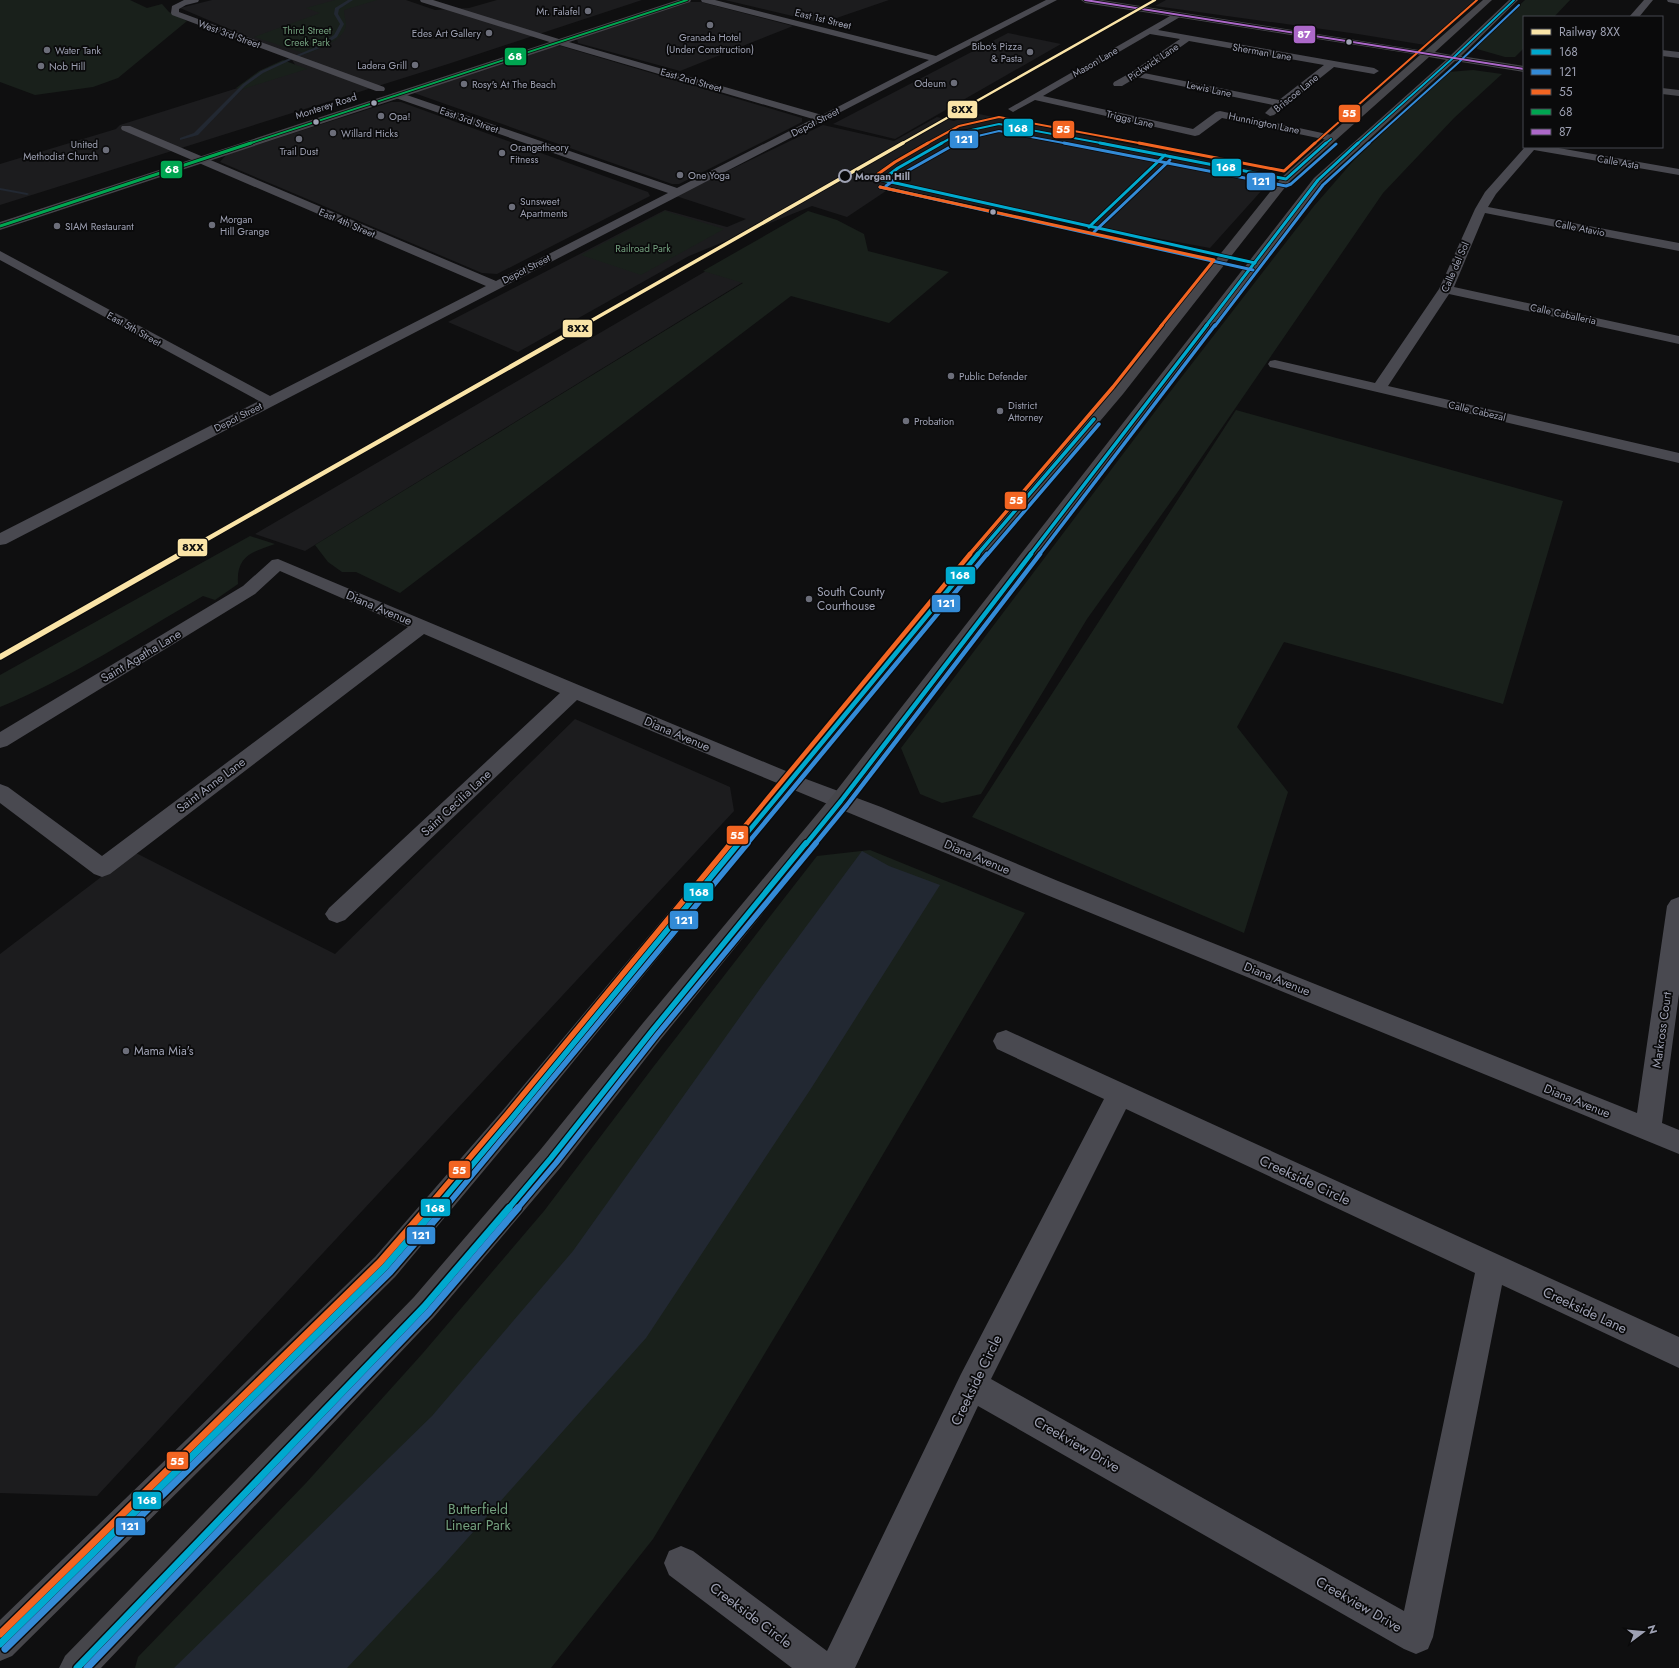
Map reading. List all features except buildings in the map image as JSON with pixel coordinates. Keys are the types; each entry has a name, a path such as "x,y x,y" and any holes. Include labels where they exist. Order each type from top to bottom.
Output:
{"main road":[{"name":"Monterey Road","path":"0,226 200,160 394,90 559,42 687,0"},
{"path":"1085,0 1523,69"},
{"path":"0,1644 385,1267 522,1106 967,567 1118,391 1286,179 1488,0"},
{"path":"77,1668 424,1307 551,1158 652,1030 841,801 1318,180 1453,58 1514,0"},
{"path":"524,42 560,30"},
{"name":"Monterey Road","path":"363,94 380,89 394,90"},
{"path":"1663,90 1679,93"},
{"path":"168,157 199,147"}],"street":[{"name":"West 3rd Street","path":"195,0 183,3 175,8 175,14 380,89"},
{"name":"East 2nd Street","path":"424,0 559,42 822,118"},
{"name":"East 1st Street","path":"705,0 936,59"},
{"name":"Depot Street","path":"0,540 1053,0"},
{"path":"1635,16 1649,0"},
{"path":"1671,0 1679,1"},
{"name":"Mason Lane","path":"1013,109 1177,15"},
{"name":"Sherman Lane","path":"1149,31 1374,71"},
{"name":"Pickwick Lane","path":"1118,84 1136,74 1186,38"},
{"path":"1663,53 1679,55"},
{"name":"Briscoe Lane","path":"1260,122 1331,64"},
{"name":"Lewis Lane","path":"1136,74 1281,104"},
{"name":"East 3rd Street","path":"394,90 677,192"},
{"name":"Triggs Lane","path":"1034,97 1195,133 1220,114"},
{"name":"Hunnington Lane","path":"1220,114 1332,138"},
{"name":"East 4th Street","path":"126,128 181,153 495,285"},
{"name":"Calle del Sol","path":"1379,388 1446,289 1481,209 1491,192 1531,148"},
{"name":"Calle Asta","path":"1538,148 1679,172"},
{"name":"Calle Atavio","path":"1481,209 1679,247"},
{"name":"East 5th Street","path":"0,255 269,401"},
{"name":"Calle Caballeria","path":"1446,289 1679,340"},
{"name":"Calle Cabezal","path":"1275,364 1679,458"},
{"name":"Diana Avenue","path":"278,564 574,691 791,781 1679,1142"},
{"name":"Saint Agatha Lane","path":"0,741 249,590 278,564"},
{"name":"Saint Anne Lane","path":"0,792 102,868 422,626"},
{"name":"Saint Cecilia Lane","path":"336,914 574,691"},
{"name":"Markross Court","path":"1648,1130 1679,906"},
{"name":"Creekside Circle","path":"1006,1041 1491,1266"},
{"name":"Creekside Circle","path":"837,1668 972,1385 1120,1094"},
{"name":"Creekside Lane","path":"1491,1266 1679,1353"},
{"name":"Creekview Drive","path":"972,1385 1416,1637 1491,1266"},
{"name":"Creekside Circle","path":"681,1563 821,1668"}],"shaded area":[{"path":"212,0 406,0 435,10 469,8 497,0 642,0 448,64 0,205 0,164 116,129 120,125 298,69 288,54 180,8"},
{"path":"725,0 889,0 822,23"},
{"path":"1166,0 1479,0 1425,45 1358,34 1155,6"},
{"path":"690,2 701,2 793,26 680,71 578,43 577,39"},
{"path":"1008,33 1061,44 895,139 833,124"},
{"path":"561,46 802,118 802,122 679,184 672,184 414,93 548,47"},
{"path":"391,102 401,102 648,192 650,196 497,274 482,273 220,162 226,155"},
{"path":"974,113 1265,172 1272,179 1210,248 889,189 847,217 812,206 689,256 518,352 448,322 665,210 727,227 746,219 676,196 823,125 894,141 937,117 954,121"},
{"path":"706,271 743,282 305,551 255,534"},
{"path":"575,719 730,787 734,811 97,1496 0,1493 0,954 134,852 335,954"},
{"path":"862,851 889,866 940,885 812,1087 646,1338 441,1568 347,1668 174,1668 432,1416 573,1251 762,986"}],"green space":[{"path":"0,0 130,0 147,8 162,4 169,12 187,21 118,78 93,87 35,95 0,82"},
{"name":"Third Street Creek Park","path":"335,0 377,0 344,10 346,25 341,35 324,47 307,54 254,37 320,13 306,8"},
{"path":"1525,0 1570,0 1555,16 1523,16 1523,49 1515,57 1505,57 1477,49 1478,44"},
{"name":"Third Street Creek Park","path":"283,60 307,69 240,90 236,88 259,71"},
{"path":"1473,70 1502,74 1454,118 1383,193 1177,493 1087,619 981,794 942,803 920,794 901,748 1163,401 1314,206 1355,159 1448,72"},
{"name":"Railroad Park","path":"665,211 724,229 641,275 581,255"},
{"path":"808,211 837,220 864,234 868,251 949,272 889,323 791,296 400,593 356,572 342,572 328,562 315,545 743,283 703,271"},
{"path":"1236,410 1563,501 1503,704 1284,642 1237,727 1288,792 1244,933 972,817"},
{"path":"250,536 275,544 247,556 240,567 238,584 215,600 203,596 78,669 0,707 0,675"},
{"name":"Butterfield Linear Park","path":"870,850 1025,913 812,1275 653,1539 551,1668 135,1668 138,1657 306,1483 423,1353 544,1211 817,856"}],"waterway":[{"path":"298,56 319,47 336,36 342,24 336,14 337,8 351,0"},
{"path":"182,139 196,134 244,85 262,72 291,59"},
{"path":"0,189 27,194"}],"rail line":[{"name":"8XX","path":"0,657 1155,0"}],"transit line":[{"name":"68","path":"0,226 687,0"},
{"name":"87","path":"1085,0 1523,69"},
{"name":"55","path":"878,174 895,162 959,126 999,117 1284,171 1477,0"},
{"name":"168","path":"77,1668 424,1307 551,1158 652,1031 841,801 1318,180 1453,58 1514,0"},
{"name":"121","path":"87,1668 429,1312 556,1163 657,1035 847,805 1323,185 1458,63 1519,5"},
{"name":"168","path":"882,180 898,168 962,132 999,124 1286,179 1331,139"},
{"name":"121","path":"886,186 902,174 965,139 999,131 1286,186 1291,184 1336,144"},
{"name":"168","path":"1089,227 1165,155"},
{"name":"121","path":"1094,232 1170,160"},
{"name":"168","path":"882,180 1255,263"},
{"name":"121","path":"880,187 1253,270"},
{"name":"55","path":"0,1634 380,1262 507,1114 962,563 1113,387 1214,260 880,187"},
{"name":"168","path":"0,1644 385,1267 512,1118 967,567 1094,419"},
{"name":"121","path":"5,1649 390,1272 517,1122 972,572 1099,424"}],"place":[{"name":"Mr. Falafel","path":"588,11"},
{"name":"Granada Hotel (Under Construction)","path":"710,25"},
{"name":"Edes Art Gallery","path":"489,33"},
{"name":"Water Tank","path":"47,50"},
{"name":"Bibo's Pizza & Pasta","path":"1030,52"},
{"name":"Ladera Grill","path":"415,65"},
{"name":"Nob Hill","path":"41,66"},
{"name":"Odeum","path":"954,83"},
{"name":"Rosy's At The Beach","path":"464,84"},
{"name":"Opa!","path":"381,116"},
{"name":"Willard Hicks","path":"333,133"},
{"name":"Trail Dust","path":"299,139"},
{"name":"United Methodist Church","path":"106,150"},
{"name":"Orangetheory Fitness","path":"502,153"},
{"name":"One Yoga","path":"680,175"},
{"name":"Morgan Hill","path":"845,176"},
{"name":"Sunsweet Apartments","path":"512,207"},
{"name":"Morgan Hill Grange","path":"212,225"},
{"name":"SIAM Restaurant","path":"57,226"},
{"name":"Public Defender","path":"951,376"},
{"name":"District Attorney","path":"1000,411"},
{"name":"Probation","path":"906,421"},
{"name":"South County Courthouse","path":"809,599"},
{"name":"Mama Mia's","path":"126,1051"}]}
